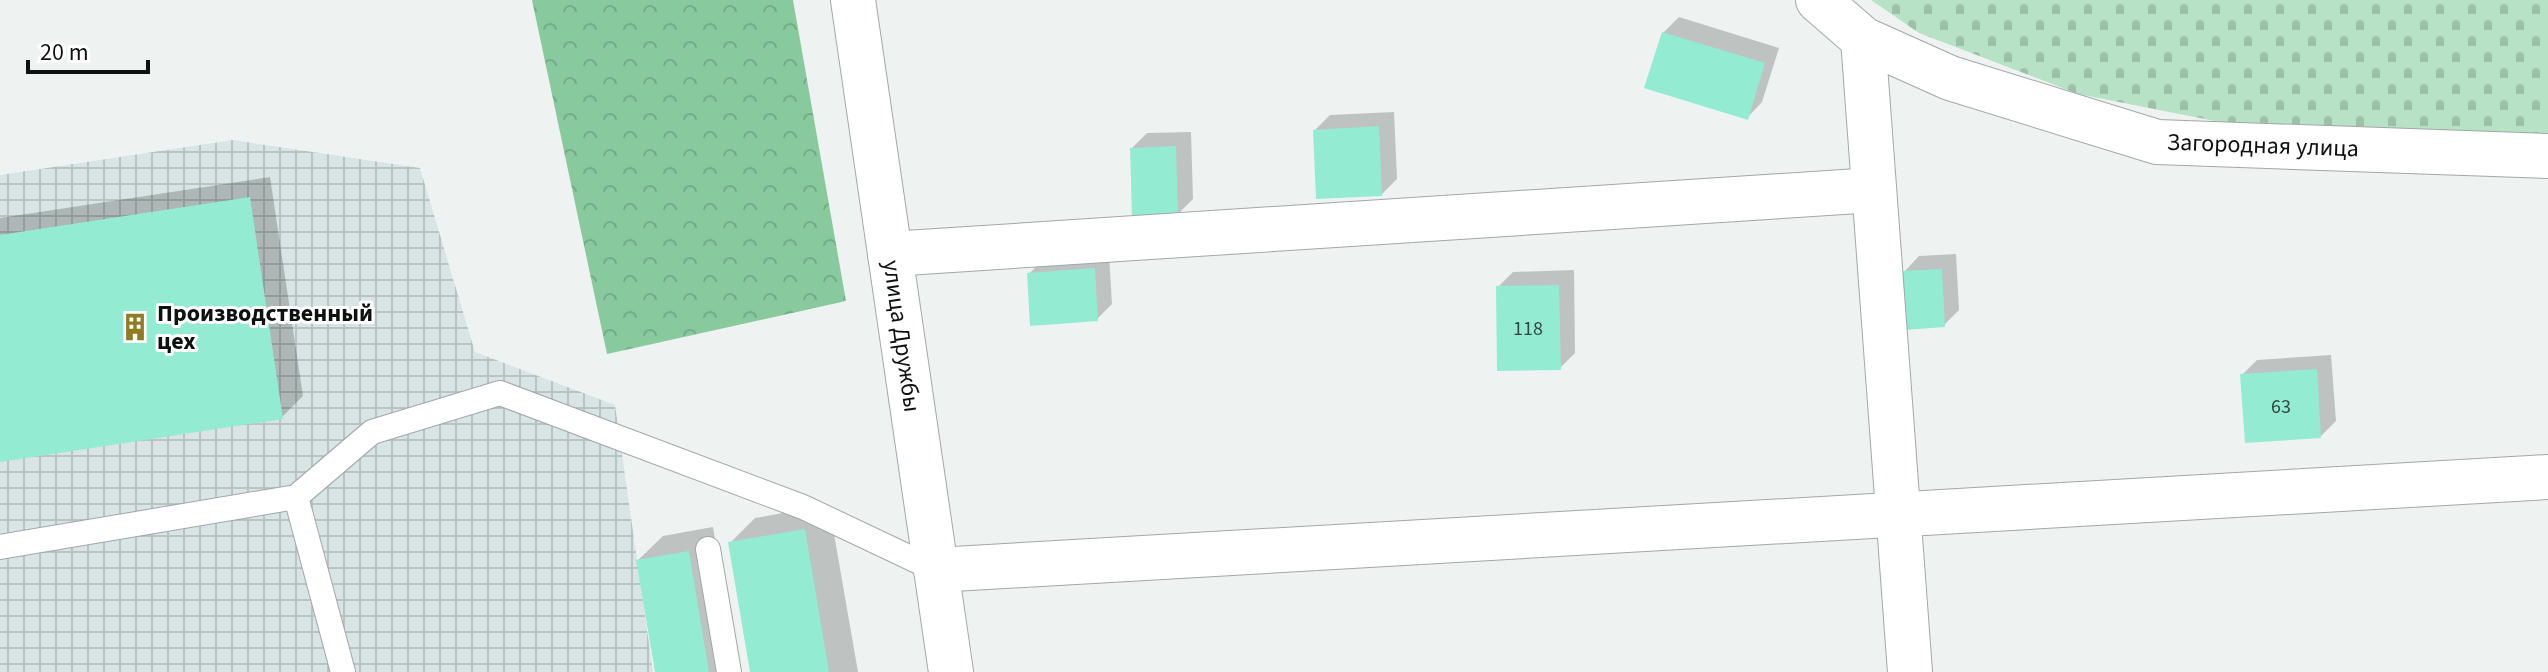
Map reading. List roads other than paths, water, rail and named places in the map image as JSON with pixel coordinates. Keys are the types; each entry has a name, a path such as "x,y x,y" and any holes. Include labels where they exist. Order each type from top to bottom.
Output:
{"street":[{"name":"улица Дружбы","path":"853,0 951,672"},
{"name":"Загородная улица","path":"1818,0 1863,39 1950,78 2157,142 2548,156"},
{"path":"1863,39 1910,672"},
{"path":"890,254 1874,190"},
{"path":"936,570 2548,477"}],"lane":[{"path":"0,547 296,497 372,432 500,393 803,507 936,570"},
{"path":"296,497 343,672"},
{"path":"708,549 729,672"}],"place":[{"name":"Производственный цех","path":"135,327"}]}
